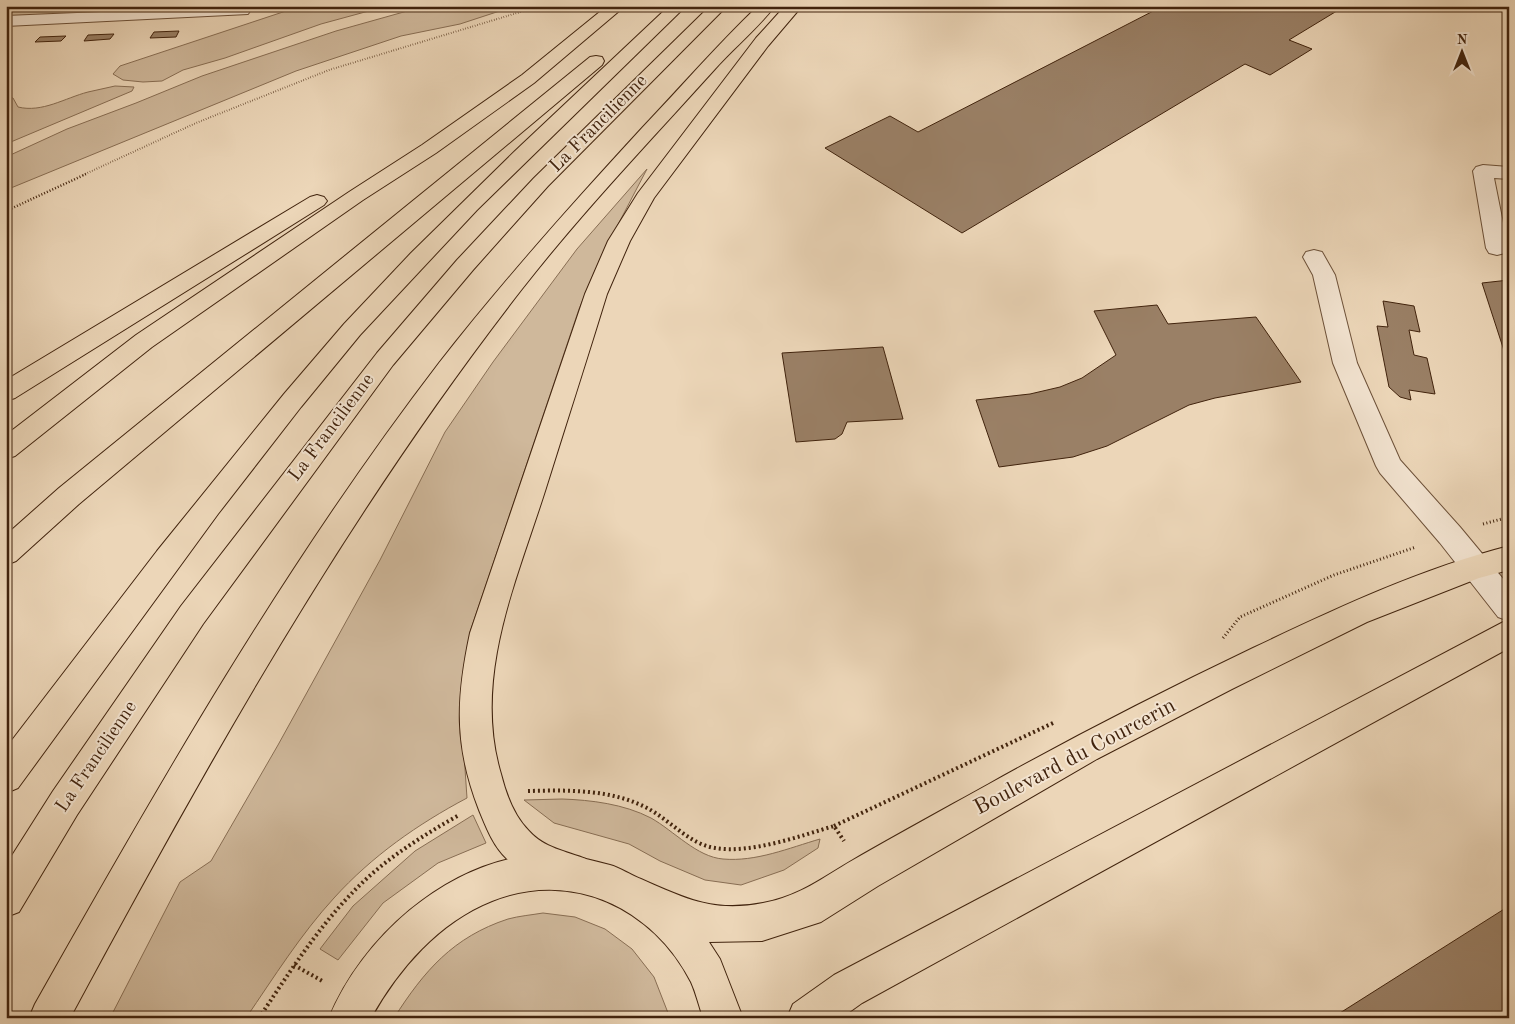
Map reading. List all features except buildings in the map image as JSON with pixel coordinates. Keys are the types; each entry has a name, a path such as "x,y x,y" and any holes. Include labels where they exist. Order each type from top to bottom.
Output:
{"main road":[{"path":"6,449 144,341 356,196 429,149 528,79 617,6"},
{"name":"La Francilienne","path":"6,776 139,595 243,461 338,347 442,234 678,6"},
{"name":"La Francilienne","path":"6,899 65,803 192,615 385,359 465,265 541,182 719,6"},
{"path":"49,1018 153,828 252,661 365,484 442,376 515,282 666,113 767,6"},
{"path":"722,1018 710,980 695,952 666,916 644,898 610,881 573,872 540,861 522,849 508,833 492,800 478,755 474,712 477,671 485,633 596,294 619,241 645,197 762,42 794,6"},
{"path":"6,553 69,496 614,46 657,26"},
{"path":"6,392 376,164 429,149"},
{"name":"Boulevard du Courcerin","path":"644,898 672,913 711,924 762,922 808,908 874,868 1085,748 1356,613 1475,567 1509,558"},
{"path":"807,1018 848,989 1509,632"},
{"path":"351,1012 376,972 397,947 444,907 482,886 508,878 535,873 573,872"}],"street":[{"path":"6,21 242,11"},
{"path":"1497,248 1483,171 1509,173"},
{"path":"1314,257 1324,275 1346,363 1389,466 1509,608"}],"path":[{"path":"6,211 196,123 330,70 519,14 540,6"}],"shaded area":[{"path":"6,6 214,6 77,16 6,17"},
{"path":"301,6 387,6 321,24 225,58 183,70 162,81 123,80 113,74 120,66"},
{"path":"425,6 515,6 460,24 401,36 296,71 6,190 6,157 67,129 202,76 336,31"},
{"path":"115,86 134,87 132,91 6,144 6,97 13,98 18,107 36,108"},
{"path":"647,169 600,259 579,309 470,632 463,739 467,798 413,830 364,868 334,898 310,926 246,1018 110,1018 180,882 211,861 278,745 380,560 445,432 493,362 577,249"},
{"path":"562,799 607,804 641,813 660,823 695,849 704,854 723,859 760,856 820,839 818,848 784,870 741,885 705,880 660,861 629,844 554,823 524,800"},
{"path":"473,815 486,843 438,863 383,903 338,960 320,949 353,906 415,851"},
{"path":"543,913 575,917 605,929 632,949 654,977 670,1018 394,1018 429,971 471,935 508,919"}]}
